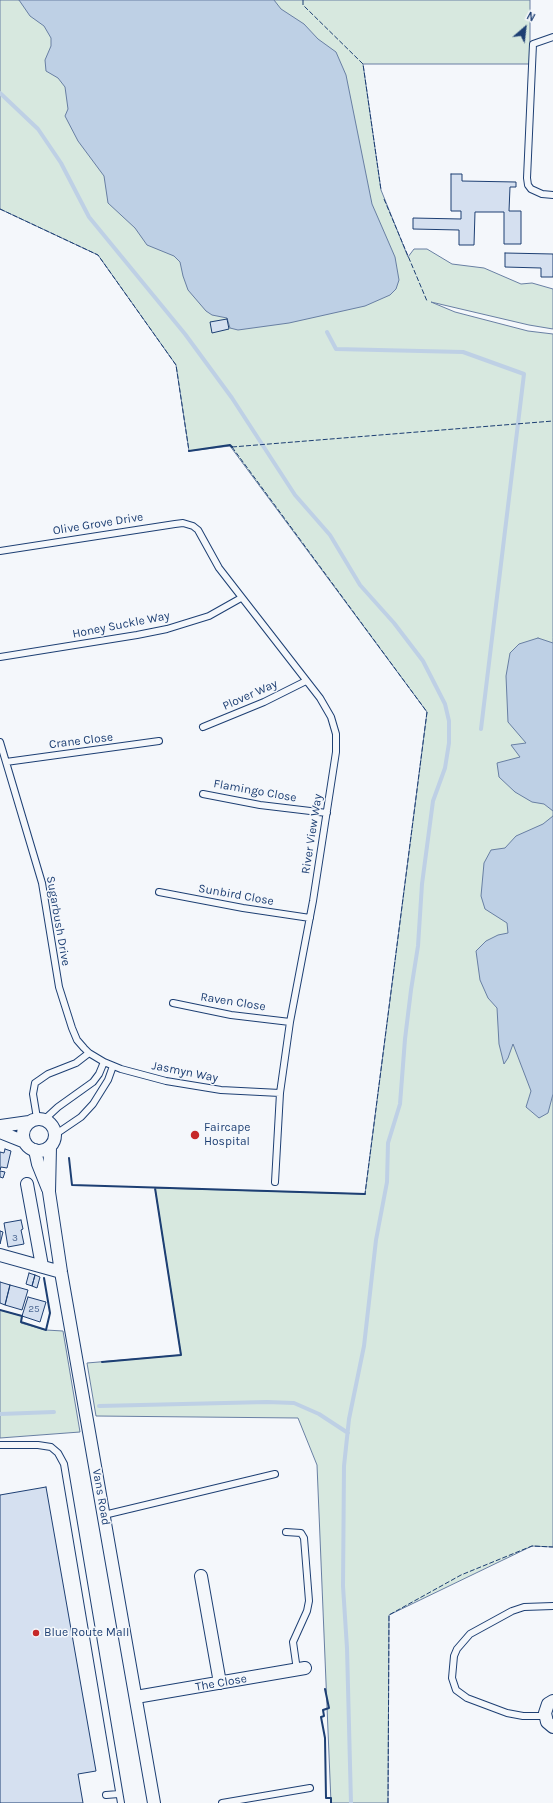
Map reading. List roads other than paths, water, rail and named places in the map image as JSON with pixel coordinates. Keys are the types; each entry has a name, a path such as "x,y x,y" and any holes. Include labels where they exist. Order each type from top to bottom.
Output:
{"street":[{"path":"0,1126 37,1120 50,1123 56,1134 50,1147 43,1150 35,1150 25,1142 0,1132"},
{"path":"25,1142 23,1135 25,1128 37,1120"},
{"name":"Vans Road","path":"50,1147 49,1192 61,1272 154,1803"},
{"name":"Vans Road","path":"35,1150 38,1164 49,1192"},
{"path":"27,1184 42,1266"},
{"path":"0,1255 61,1272"},
{"path":"201,1576 220,1683"},
{"name":"The Close","path":"136,1697 301,1669"},
{"path":"550,1725 546,1708 553,1701"}],"lane":[{"path":"553,37 533,44 527,178 528,185 531,189 536,192 553,196"},
{"name":"Olive Grove Drive","path":"0,551 182,523 193,526 198,530"},
{"name":"River View Way","path":"198,530 219,568 320,698 331,717 336,734 336,752 327,813 310,918 290,1022 280,1093 275,1182"},
{"name":"Honey Suckle Way","path":"0,657 167,629 209,616 241,598"},
{"name":"Plover Way","path":"203,727 264,702 306,681"},
{"name":"Crane Close","path":"6,762 159,741"},
{"name":"Sugarbush Drive","path":"0,742 42,883 59,987 77,1040 89,1053"},
{"name":"Flamingo Close","path":"203,794 260,805 327,813"},
{"name":"Sunbird Close","path":"159,892 243,908 310,918"},
{"name":"Raven Close","path":"173,1003 231,1015 290,1022"},
{"path":"89,1053 76,1063 48,1074 35,1083 33,1094 37,1120 93,1082 99,1074 104,1062"},
{"name":"Jasmyn Way","path":"89,1053 113,1066 136,1073 194,1086 248,1092 280,1093"},
{"path":"56,1134 81,1117 94,1104 108,1080 113,1066"},
{"path":"0,1445 38,1445 51,1447 58,1453 64,1464 121,1803"},
{"path":"104,1515 275,1474"},
{"path":"286,1532 298,1532 303,1535 308,1594 307,1611 294,1642 301,1669"},
{"path":"550,1725 523,1716 507,1713 467,1698 456,1690 452,1678 456,1649 470,1634 512,1611 524,1607 553,1606"},
{"path":"222,1803 310,1788"},
{"path":"106,1795 119,1794"}],"water":[{"path":"19,0 274,0 281,9 304,24 318,39 336,52 346,75 372,204 395,257 399,280 396,289 390,295 365,306 289,323 238,330 230,328 227,318 212,315 206,311 188,290 180,262 174,256 147,245 135,228 108,203 104,176 78,141 65,116 68,109 65,87 58,78 46,71 45,60 51,46 51,38 44,26 30,16"},
{"path":"538,638 553,643 553,811 544,804 532,802 515,792 499,777 497,763 520,757 511,745 526,743 508,722 506,676 510,653 519,644"},
{"path":"553,816 553,1094 548,1113 539,1118 526,1107 531,1091 513,1044 504,1064 499,1044 497,1008 488,998 480,980 476,951 486,941 498,935 508,933 507,923 485,909 481,896 484,863 491,850 505,848 516,836 543,824"}],"waterway":[{"path":"0,93 38,129 61,163 89,217 185,334 232,398 295,495 330,535 360,585 394,623 423,661 445,704 449,721 449,743 445,768 433,801 422,884 418,946 405,1039 400,1104 388,1143 387,1182 376,1240 364,1346 349,1419 344,1466 343,1586 347,1648 351,1803"},
{"path":"327,332 336,349 463,352 524,374 481,729"},
{"path":"99,1406 267,1402 294,1403 319,1414 348,1433"},
{"path":"0,1414 54,1412"}],"place":[{"name":"Faircape Hospital","path":"195,1135"},
{"name":"Blue Route Mall","path":"36,1633"}]}
